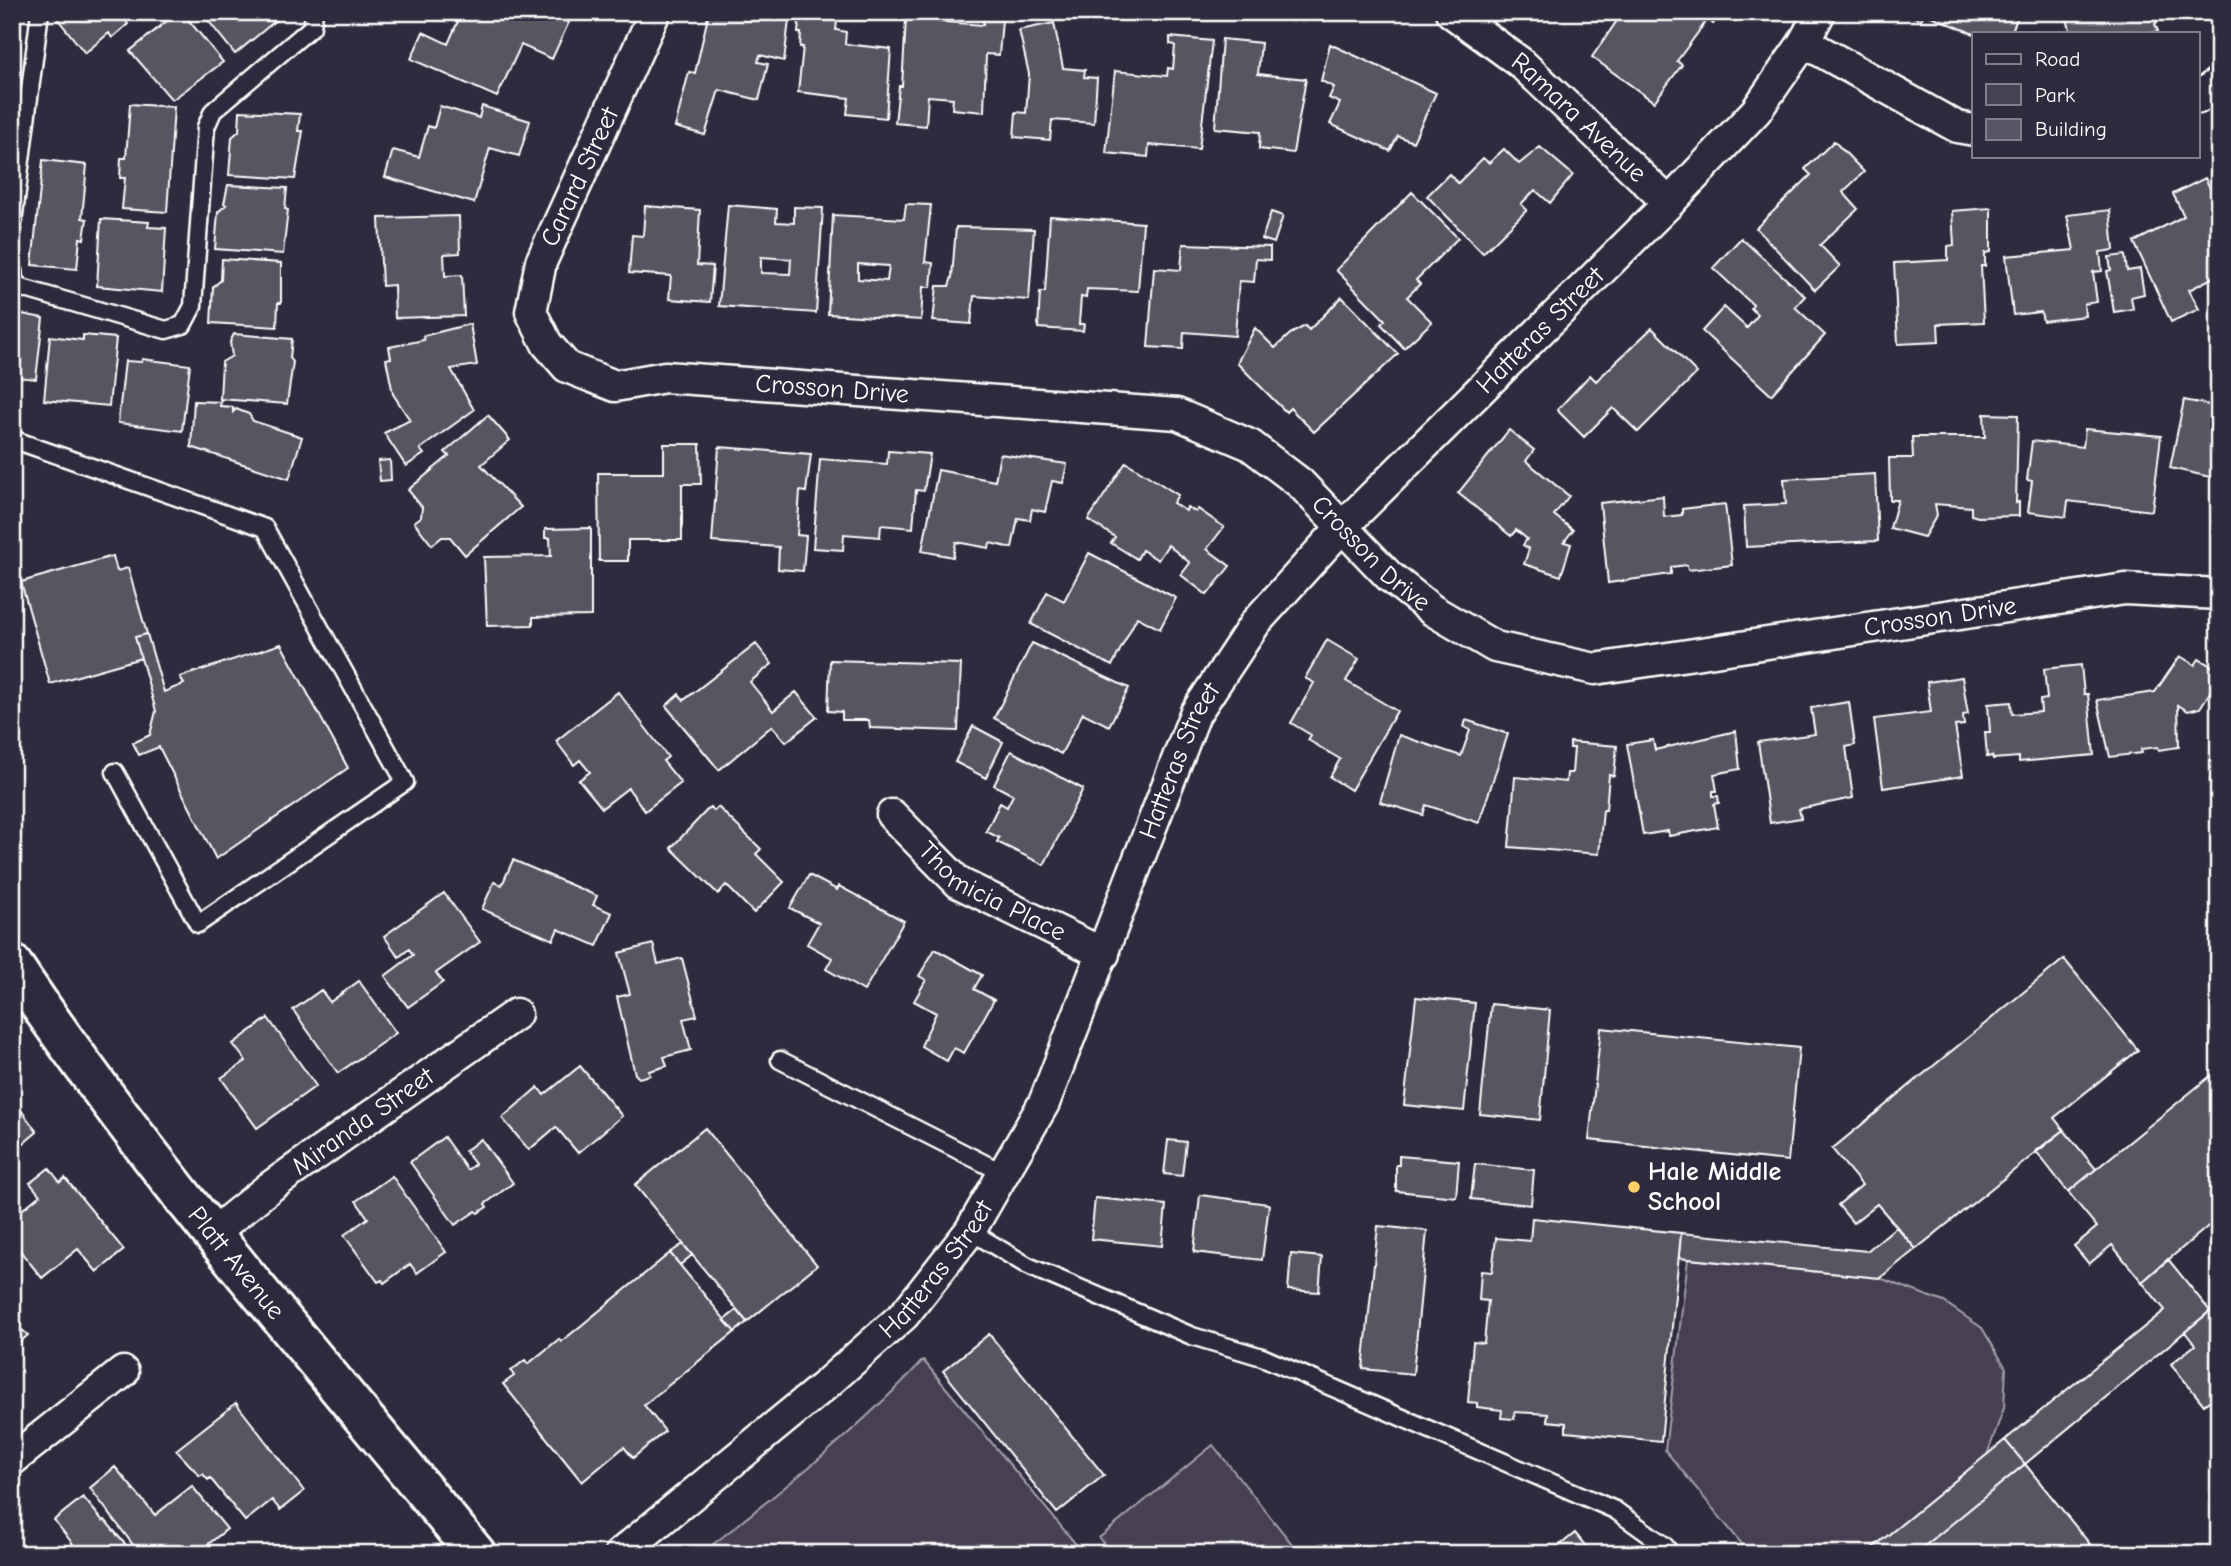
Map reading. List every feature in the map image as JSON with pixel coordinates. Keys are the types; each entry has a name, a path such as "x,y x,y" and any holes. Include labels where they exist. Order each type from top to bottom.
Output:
{"main road":[{"name":"Platt Avenue","path":"12,964 69,1050 213,1233 476,1554"}],"street":[{"name":"Carard Street","path":"547,344 531,312 541,262 655,12"},
{"name":"Ramara Avenue","path":"1451,12 1521,62 1669,203"},
{"name":"Hatteras Street","path":"620,1554 822,1387 904,1315 970,1231 1044,1103 1104,954 1153,816 1195,714 1256,622 1343,526 1669,203 1755,111 1804,42 1820,12"},
{"path":"1804,42 1957,127 1972,130"},
{"path":"2200,96 2219,82"},
{"name":"Crosson Drive","path":"547,344 567,367 615,386 665,377 1177,414 1250,445 1300,483 1389,576 1432,610 1495,647 1595,669 2124,589 2219,594"},
{"name":"Thomicia Place","path":"892,815 959,883 1104,954"},
{"name":"Miranda Street","path":"213,1233 270,1187 516,1014"},
{"path":"12,1460 122,1372"}],"lane":[{"path":"12,230 40,12"},
{"path":"12,254 14,281 22,288 166,330 183,325 193,306 206,127 213,111 312,27 314,12"},
{"path":"12,439 265,528 405,782 198,924 114,772"},
{"path":"780,1060 1005,1174"},
{"path":"970,1231 1028,1266 1179,1331 1262,1357 1615,1510 1664,1545 1671,1554"}],"green space":[{"path":"1688,1259 1880,1278 1944,1302 1982,1328 2006,1368 2004,1408 1987,1455 1865,1554 1750,1554 1665,1450"},
{"path":"923,1360 1084,1554 701,1554 844,1437"},
{"path":"1213,1445 1300,1554 1112,1554 1099,1538"}],"building":[{"path":"64,12 135,12 125,20 128,24 112,38 109,33 85,53 57,18"},
{"path":"178,12 182,12 223,62 172,100 130,51"},
{"path":"209,12 286,12 235,54 207,19 211,16"},
{"path":"462,12 547,12 569,22 552,59 521,45 497,97 411,59 423,32 448,44"},
{"path":"709,12 790,12 784,61 760,55 758,62 768,64 759,100 719,90 705,135 675,127 689,72 695,73"},
{"path":"800,12 838,12 836,30 846,32 845,44 891,49 886,118 847,114 849,98 798,92 803,47 800,47 801,33 798,33"},
{"path":"1623,12 1722,12 1713,24 1708,19 1677,61 1682,65 1654,102 1592,57"},
{"path":"1903,12 2020,12 2011,32 1972,33 1924,13 1921,20"},
{"path":"2065,12 2167,12 2155,24 2158,31 2154,32 2071,32"},
{"path":"984,18 1002,20 999,55 986,54 984,112 952,109 953,98 928,96 926,126 895,123 899,86 902,86 906,19 983,25"},
{"path":"1054,23 1063,68 1085,70 1084,77 1097,78 1094,123 1052,120 1050,140 1014,137 1016,112 1026,113 1029,74 1019,30"},
{"path":"1170,37 1212,41 1199,149 1149,145 1148,157 1106,153 1115,71 1167,76 1168,68 1173,69 1175,45 1170,44"},
{"path":"1222,39 1261,43 1258,74 1306,79 1293,153 1259,149 1260,132 1215,128"},
{"path":"1330,44 1436,93 1413,142 1398,136 1390,151 1330,124 1340,103 1329,98 1334,87 1321,81"},
{"path":"130,104 174,107 167,212 122,209 125,178 120,178 121,158 126,158"},
{"path":"440,106 479,118 482,106 530,121 519,156 490,148 474,203 385,177 393,150 419,157 428,126 434,128"},
{"path":"240,111 300,114 298,131 303,131 295,179 229,175 232,137 239,131"},
{"path":"1834,141 1864,172 1843,192 1858,209 1820,245 1840,266 1815,290 1756,228 1811,175 1805,169"},
{"path":"1540,147 1573,175 1550,203 1535,190 1521,204 1527,210 1483,253 1427,196 1449,174 1458,183 1483,158 1489,163 1504,149 1519,164"},
{"path":"43,160 87,165 82,218 87,219 84,239 80,238 77,269 32,265"},
{"path":"2205,178 2219,206 2219,214 2210,218 2219,234 2218,275 2189,290 2199,309 2171,322 2134,242 2184,216 2173,194"},
{"path":"228,185 287,188 285,209 288,210 283,254 215,249 218,212 226,205"},
{"path":"1412,192 1458,238 1416,280 1420,284 1407,297 1432,322 1404,348 1381,324 1385,320 1336,270"},
{"path":"906,204 931,205 925,262 933,263 931,287 923,287 921,320 828,314 833,215 904,219","holes":["858,264 889,266 887,281 858,279"]},
{"path":"728,205 777,209 776,222 794,223 794,207 823,208 816,313 719,306","holes":["761,257 791,259 790,274 761,273"]},
{"path":"645,206 700,210 697,265 713,266 710,302 669,299 671,276 629,273 632,235 643,236"},
{"path":"1991,208 1991,252 1985,253 1985,266 1981,266 1984,322 1938,324 1939,342 1898,344 1894,263 1948,260 1948,246 1954,245 1952,211"},
{"path":"2110,210 2114,250 2100,252 2102,271 2093,272 2097,302 2084,304 2085,316 2043,321 2041,312 2013,315 2006,256 2074,250 2067,215"},
{"path":"1271,212 1283,216 1274,243 1262,239"},
{"path":"459,216 460,253 444,254 445,276 462,275 464,316 395,318 394,285 382,286 379,218"},
{"path":"1050,216 1143,223 1138,291 1087,289 1086,298 1081,297 1079,324 1084,324 1083,331 1038,328 1040,292 1045,292"},
{"path":"101,219 149,222 148,227 166,228 162,292 97,286"},
{"path":"956,227 1034,229 1029,300 974,296 971,324 933,321 937,286 949,286 952,277"},
{"path":"1741,238 1805,296 1795,307 1825,335 1771,395 1702,331 1724,307 1747,328 1758,315 1751,308 1753,305 1713,268"},
{"path":"1183,244 1270,247 1270,260 1256,259 1254,282 1239,281 1235,336 1184,332 1183,349 1148,347 1154,268 1181,270"},
{"path":"2125,255 2127,271 2140,269 2144,294 2131,297 2133,309 2114,312 2107,271 2111,270 2109,257"},
{"path":"222,259 281,263 281,303 278,303 277,327 211,323 213,287 221,280"},
{"path":"1342,297 1398,354 1314,432 1290,408 1286,412 1237,363 1255,328 1275,348 1290,334 1305,326 1309,330"},
{"path":"12,312 43,318 36,379 17,377 16,383 12,382"},
{"path":"470,324 477,365 451,369 474,410 420,449 424,454 406,466 384,433 410,420 393,394 386,359 391,358 389,347 424,340 423,336"},
{"path":"1652,328 1697,373 1638,432 1613,408 1584,437 1557,410 1590,375 1596,381"},
{"path":"234,334 292,339 290,358 293,362 287,404 220,399 222,362 232,356 230,342"},
{"path":"83,335 116,338 109,406 44,400 50,336 83,340"},
{"path":"142,359 190,365 182,431 118,423 125,361 142,362"},
{"path":"2184,400 2219,407 2219,479 2170,468"},
{"path":"194,401 221,402 220,406 233,407 233,412 236,409 249,414 253,421 302,437 289,479 191,447"},
{"path":"1984,414 2018,415 2016,503 2019,502 2019,516 1978,517 1971,515 1971,507 1935,504 1937,515 1924,537 1890,528 1898,500 1890,500 1889,458 1913,458 1912,437 1985,437"},
{"path":"488,415 510,440 481,465 521,507 465,555 450,537 442,537 432,545 414,522 421,517 422,507 408,490 449,456 445,452"},
{"path":"2085,429 2161,436 2152,511 2068,501 2066,517 2028,512 2032,481 2027,480 2032,441 2083,447"},
{"path":"1509,430 1534,450 1526,461 1569,496 1554,515 1573,530 1564,542 1571,544 1561,576 1524,564 1529,549 1523,545 1527,539 1516,530 1511,536 1458,493"},
{"path":"664,444 700,444 701,484 682,484 682,540 628,540 628,561 599,561 598,473 664,473"},
{"path":"719,447 811,454 806,492 800,491 797,535 806,536 803,571 778,569 779,547 712,542"},
{"path":"888,451 930,454 924,491 916,490 913,528 881,525 880,537 844,534 843,550 813,548 820,459 887,464"},
{"path":"1000,454 1067,464 1063,483 1052,481 1045,512 1032,509 1030,520 1018,518 1012,548 990,543 989,548 956,542 953,557 922,551 938,470 995,481"},
{"path":"390,460 391,480 380,481 378,461"},
{"path":"1126,462 1178,495 1173,503 1186,511 1187,507 1196,512 1198,509 1224,527 1207,549 1230,566 1207,595 1181,575 1190,563 1168,545 1158,560 1142,550 1137,559 1111,543 1115,537 1088,520"},
{"path":"1875,474 1878,541 1746,547 1744,506 1786,504 1784,479"},
{"path":"1663,496 1664,517 1682,515 1682,509 1725,504 1732,565 1688,570 1687,565 1671,567 1671,574 1608,583 1600,503"},
{"path":"591,528 591,616 533,617 533,625 487,626 484,557 551,556 550,538 545,538 545,529"},
{"path":"1089,553 1176,598 1160,629 1137,617 1112,666 1031,624 1047,592 1064,601"},
{"path":"113,556 117,571 128,568 147,634 135,637 141,658 50,684 21,582"},
{"path":"147,634 164,692 184,684 180,677 281,644 348,768 216,859 159,747 139,755 133,743 150,735 156,711 135,637"},
{"path":"1327,640 1359,659 1346,681 1397,711 1351,790 1330,777 1340,759 1308,740 1311,735 1291,723 1314,683 1305,678"},
{"path":"1032,643 1129,688 1109,726 1083,713 1061,754 994,718"},
{"path":"756,644 772,664 750,682 773,711 796,692 817,717 786,742 772,726 719,770 666,706 679,694 684,700"},
{"path":"2180,656 2195,665 2199,659 2219,670 2219,678 2200,708 2188,711 2178,705 2179,747 2141,749 2142,753 2110,757 2097,700 2155,692"},
{"path":"830,660 961,664 958,731 870,728 869,720 842,720 842,712 828,711"},
{"path":"2081,665 2084,694 2088,694 2094,755 2019,762 2019,757 1987,757 1985,732 1990,732 1988,704 2011,702 2012,714 2041,712 2040,700 2047,699 2044,669"},
{"path":"1962,677 1968,714 1963,715 1964,725 1955,726 1963,776 1883,788 1874,719 1931,712 1927,682"},
{"path":"618,692 668,757 663,761 681,783 645,811 628,788 602,808 579,780 590,772 580,760 574,765 556,741"},
{"path":"1849,702 1855,745 1846,747 1853,798 1799,809 1801,818 1770,823 1758,742 1815,734 1811,708"},
{"path":"1466,720 1508,734 1479,823 1426,805 1423,815 1380,802 1399,735 1461,756 1470,730 1464,727"},
{"path":"973,726 1003,742 986,778 955,762"},
{"path":"1736,731 1740,769 1714,774 1717,791 1713,791 1713,796 1718,796 1719,803 1714,804 1718,827 1669,836 1668,831 1643,835 1627,744 1653,740 1655,750"},
{"path":"2219,733 2219,783 2210,781"},
{"path":"1570,742 1617,746 1614,776 1609,775 1606,810 1603,810 1599,854 1509,847 1515,777 1566,782 1567,773 1572,773 1574,748 1570,748"},
{"path":"1011,751 1083,789 1044,865 997,842 999,838 986,831 1000,803 1007,807 1013,795 994,785"},
{"path":"710,807 714,811 718,807 761,849 756,854 784,882 754,913 726,885 718,894 671,848"},
{"path":"513,860 597,896 593,905 612,913 597,946 558,929 553,940 482,909 494,882 502,885"},
{"path":"809,875 837,890 839,886 904,921 864,991 826,969 832,958 807,944 819,923 790,908"},
{"path":"444,893 480,942 436,973 443,982 408,1007 385,976 413,955 409,949 399,957 384,936"},
{"path":"653,944 658,964 682,958 697,1016 683,1019 691,1050 664,1057 667,1066 649,1071 650,1075 639,1078 635,1074 617,997 630,994 619,953"},
{"path":"935,949 982,975 974,989 994,1000 964,1053 954,1048 947,1061 921,1046 936,1013 914,1001 926,980 919,976"},
{"path":"2064,959 2138,1050 2054,1118 2064,1130 1916,1249 1877,1204 1853,1223 1838,1205 1862,1185 1832,1149"},
{"path":"359,981 396,1033 338,1073 293,1010 321,990 330,1002"},
{"path":"1416,997 1475,1003 1464,1111 1404,1105"},
{"path":"1491,1004 1550,1010 1540,1120 1480,1114"},
{"path":"268,1018 316,1086 257,1128 221,1078 246,1061 233,1044"},
{"path":"1601,1028 1799,1048 1788,1161 1589,1140"},
{"path":"580,1066 622,1116 578,1153 556,1127 529,1150 502,1118 538,1087 544,1095"},
{"path":"2219,1069 2219,1217 2142,1282 2112,1245 2089,1264 2074,1246 2097,1227 2068,1192"},
{"path":"21,1110 37,1132 18,1148"},
{"path":"705,1128 817,1265 747,1322 635,1185"},
{"path":"2064,1130 2096,1169 2068,1192 2036,1151"},
{"path":"444,1137 467,1170 475,1164 465,1151 481,1139 513,1183 485,1204 487,1207 455,1225 410,1162"},
{"path":"1168,1140 1186,1142 1182,1176 1164,1174"},
{"path":"1399,1156 1459,1161 1456,1197 1396,1191 1396,1165 1399,1165"},
{"path":"1475,1164 1534,1170 1531,1205 1471,1199"},
{"path":"49,1168 60,1182 65,1178 124,1250 97,1272 78,1249 42,1278 12,1241 12,1218 40,1195 30,1183"},
{"path":"392,1176 446,1252 417,1273 410,1264 384,1283 382,1280 378,1282 344,1235 368,1218 356,1201"},
{"path":"1200,1195 1269,1204 1262,1260 1194,1252"},
{"path":"1095,1198 1166,1205 1162,1246 1091,1239"},
{"path":"1532,1218 1681,1233 1661,1441 1566,1432 1566,1423 1547,1421 1548,1414 1515,1412 1514,1419 1501,1418 1502,1410 1477,1407 1477,1403 1468,1402 1473,1342 1484,1343 1488,1301 1479,1300 1481,1271 1492,1272 1496,1238 1530,1241"},
{"path":"1378,1226 1427,1231 1413,1374 1363,1369"},
{"path":"1896,1227 1916,1249 1880,1278 1679,1258 1681,1233 1867,1251"},
{"path":"683,1244 692,1255 680,1265 670,1253"},
{"path":"670,1253 735,1332 644,1405 665,1431 633,1458 624,1447 582,1482 503,1384 514,1376 511,1371 525,1360 528,1364 559,1339 561,1342"},
{"path":"1291,1254 1322,1257 1319,1292 1288,1290"},
{"path":"2168,1259 2210,1311 2025,1464 2005,1440 2165,1310 2142,1282"},
{"path":"2219,1304 2219,1393 2204,1405 2171,1364 2195,1345 2185,1332"},
{"path":"737,1310 747,1322 735,1332 724,1320"},
{"path":"12,1329 18,1335 22,1330 28,1335 12,1349"},
{"path":"989,1334 1104,1475 1057,1513 943,1371"},
{"path":"236,1403 304,1491 280,1510 272,1500 245,1521 210,1478 208,1480 203,1474 200,1476 176,1450"},
{"path":"2005,1440 2025,1464 1915,1554 1865,1554"},
{"path":"2025,1464 2098,1554 1915,1554"},
{"path":"115,1467 155,1515 192,1486 227,1529 196,1554 140,1554 90,1488"},
{"path":"83,1497 129,1549 122,1554 70,1554 73,1552 69,1547 73,1544 54,1520"},
{"path":"1575,1533 1592,1554 1549,1554"},
{"path":"2219,1541 2219,1554 2203,1554"}],"place":[{"name":"Hale Middle School","path":"1634,1187"}]}
